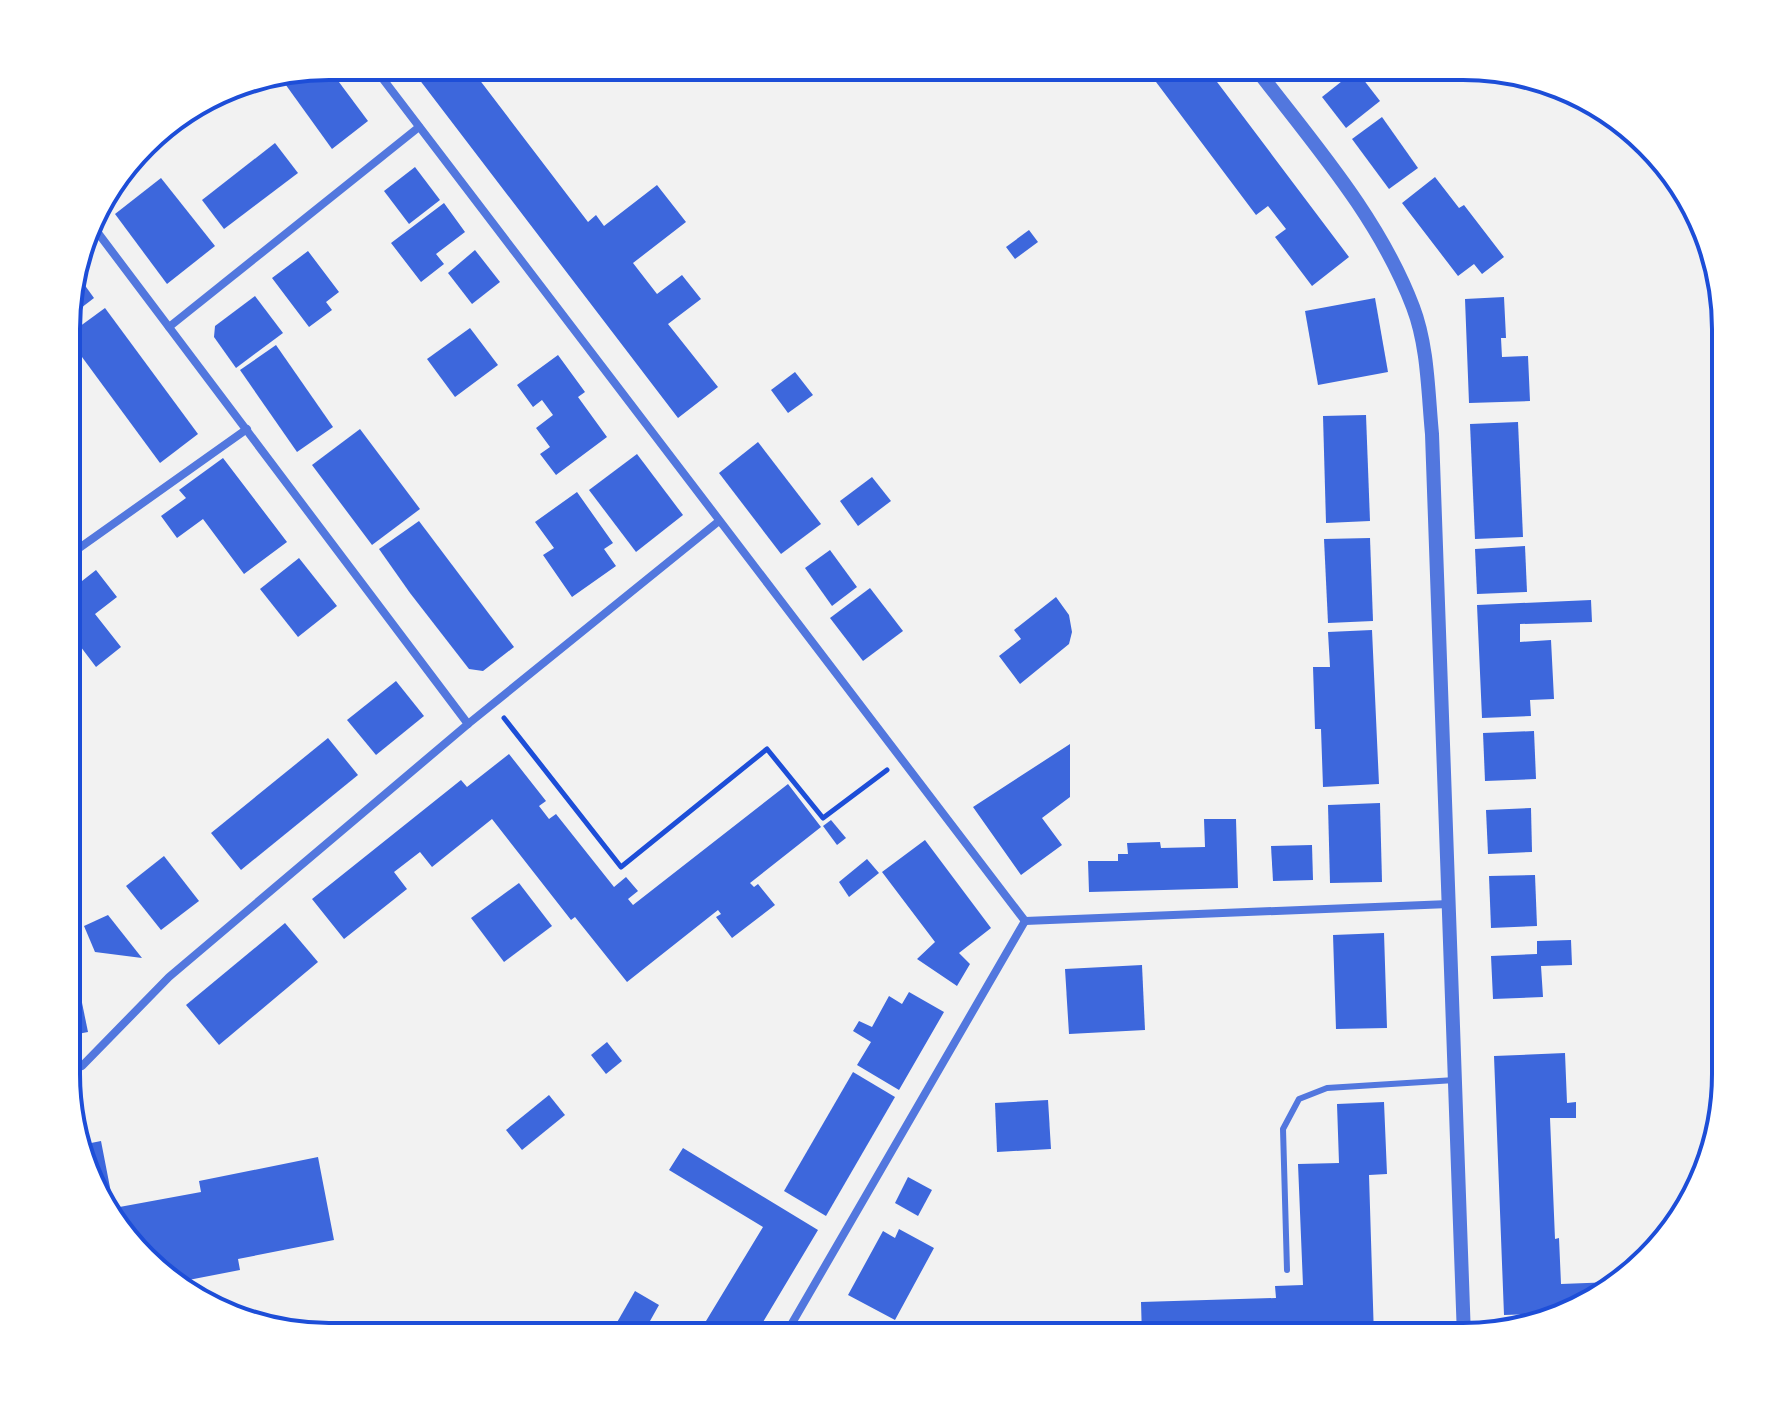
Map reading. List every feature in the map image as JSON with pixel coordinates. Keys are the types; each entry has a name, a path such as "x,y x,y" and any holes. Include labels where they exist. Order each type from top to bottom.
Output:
{"street":[{"path":"384,81 1025,921"},
{"path":"1265,81 1353,197 1387,250 1414,309 1427,371 1432,434 1464,1323"},
{"path":"169,327 419,127"},
{"path":"99,234 468,724"},
{"path":"80,547 247,429"},
{"path":"82,1066 169,977 468,724 719,521"},
{"path":"1025,921 1449,904"},
{"path":"792,1322 1025,921"}],"lane":[{"path":"1287,1270 1283,1129 1299,1099 1327,1088 1455,1080"}],"path":[{"path":"493,704 621,867 767,749 823,818 901,759"}],"building":[{"path":"338,81 368,121 332,149 285,84"},
{"path":"420,81 480,81 588,222 596,215 604,226 657,185 686,222 633,263 657,294 682,275 701,299 668,324 718,387 678,418"},
{"path":"1155,81 1216,81 1349,257 1312,286 1275,237 1286,229 1268,206 1256,215"},
{"path":"1342,81 1365,81 1380,101 1346,128 1322,97"},
{"path":"1382,117 1418,168 1389,189 1352,139"},
{"path":"275,143 298,173 224,229 202,200"},
{"path":"415,167 440,200 409,224 384,191"},
{"path":"1435,177 1459,208 1464,205 1504,257 1482,274 1474,264 1458,276 1402,203"},
{"path":"161,178 215,246 167,284 115,214"},
{"path":"444,203 465,232 436,254 444,264 421,282 391,243"},
{"path":"1029,230 1038,242 1015,259 1006,247"},
{"path":"475,250 500,282 472,304 448,273"},
{"path":"308,251 339,292 326,302 332,310 309,327 272,278"},
{"path":"84,284 94,298 81,308"},
{"path":"255,296 283,333 236,368 214,337 215,326"},
{"path":"1504,297 1506,338 1501,338 1502,357 1528,356 1530,401 1469,403 1465,299"},
{"path":"1375,298 1388,372 1318,385 1305,311"},
{"path":"105,308 198,434 160,463 80,354 80,326"},
{"path":"470,328 498,365 455,397 427,359"},
{"path":"276,345 333,427 297,452 240,370"},
{"path":"558,355 585,392 578,397 607,437 556,475 540,454 550,447 536,428 553,415 542,400 533,407 517,385"},
{"path":"795,372 813,395 788,413 771,390"},
{"path":"1366,415 1370,521 1326,523 1323,416"},
{"path":"1518,422 1523,537 1475,539 1470,424"},
{"path":"360,429 420,509 372,545 312,465"},
{"path":"758,442 821,524 781,554 719,473"},
{"path":"637,454 683,515 636,552 589,490"},
{"path":"223,458 287,542 244,574 203,519 177,538 161,516 186,498 179,490"},
{"path":"872,477 891,501 858,526 840,501"},
{"path":"577,492 613,543 604,549 616,566 572,597 543,555 554,548 535,522"},
{"path":"419,521 514,647 483,671 469,669 379,549"},
{"path":"1370,538 1373,621 1328,623 1324,539"},
{"path":"1525,546 1527,592 1477,594 1475,549"},
{"path":"830,550 857,587 832,606 805,568"},
{"path":"299,558 337,606 298,637 260,589"},
{"path":"96,570 117,597 95,614 121,647 96,667 80,646 80,582"},
{"path":"870,588 903,631 863,661 830,618"},
{"path":"1056,597 1069,615 1072,632 1069,644 1020,684 999,656 1021,639 1014,630"},
{"path":"1591,600 1592,622 1520,624 1520,642 1551,640 1554,699 1530,700 1531,716 1482,718 1477,605"},
{"path":"1372,630 1379,784 1323,787 1321,729 1315,729 1313,667 1330,667 1328,632"},
{"path":"396,681 424,716 376,755 347,720"},
{"path":"1534,731 1536,779 1485,781 1483,733"},
{"path":"328,738 358,775 241,870 211,833"},
{"path":"1070,744 1070,797 1042,818 1062,845 1021,875 973,807"},
{"path":"509,754 546,801 539,806 549,819 556,814 614,887 626,877 638,891 628,899 633,905 788,784 821,827 750,883 754,887 758,884 775,905 732,938 716,917 721,914 718,910 627,982 575,917 571,920 492,819 432,867 420,852 394,872 407,889 344,939 312,899 461,780 467,787"},
{"path":"1380,803 1382,882 1330,883 1328,805"},
{"path":"1531,808 1532,852 1488,854 1486,810"},
{"path":"1204,819 1236,819 1238,888 1089,892 1088,861 1118,861 1118,854 1128,854 1127,843 1160,842 1161,848 1205,847"},
{"path":"831,820 846,838 837,845 823,826"},
{"path":"925,840 991,928 959,953 970,964 957,986 917,959 935,942 882,872"},
{"path":"1312,845 1313,880 1273,881 1271,846"},
{"path":"164,856 199,901 161,930 126,886"},
{"path":"867,859 879,873 849,897 839,882"},
{"path":"1535,875 1537,926 1491,928 1489,876"},
{"path":"519,883 552,926 504,962 471,918"},
{"path":"108,915 142,958 95,952 84,926"},
{"path":"285,923 318,962 219,1045 186,1005"},
{"path":"1384,933 1387,1028 1336,1029 1333,935"},
{"path":"1571,940 1572,965 1541,966 1543,997 1493,999 1491,956 1537,954 1537,941"},
{"path":"1142,965 1145,1030 1069,1034 1065,969"},
{"path":"909,992 944,1012 899,1090 857,1065 871,1042 853,1031 859,1021 872,1027 889,996 902,1004"},
{"path":"81,997 88,1032 81,1033"},
{"path":"607,1042 622,1061 606,1074 591,1055"},
{"path":"1565,1053 1567,1103 1576,1102 1576,1118 1550,1118 1555,1239 1559,1238 1561,1284 1600,1283 1559,1304 1527,1314 1504,1315 1494,1056"},
{"path":"853,1072 895,1097 826,1216 784,1191"},
{"path":"549,1095 565,1115 522,1150 506,1130"},
{"path":"1048,1100 1051,1149 997,1152 995,1103"},
{"path":"1384,1102 1387,1174 1369,1175 1374,1323 1142,1323 1141,1302 1276,1298 1275,1286 1303,1285 1298,1164 1339,1163 1337,1104"},
{"path":"101,1141 112,1196 99,1170 90,1143"},
{"path":"683,1148 818,1230 763,1322 706,1321 763,1227 669,1170"},
{"path":"318,1157 334,1240 238,1259 240,1270 189,1280 142,1238 118,1207 201,1192 199,1181"},
{"path":"908,1177 932,1190 918,1216 895,1203"},
{"path":"899,1229 934,1248 895,1320 848,1295 883,1231 895,1238"},
{"path":"635,1291 659,1305 649,1322 617,1322"}]}
